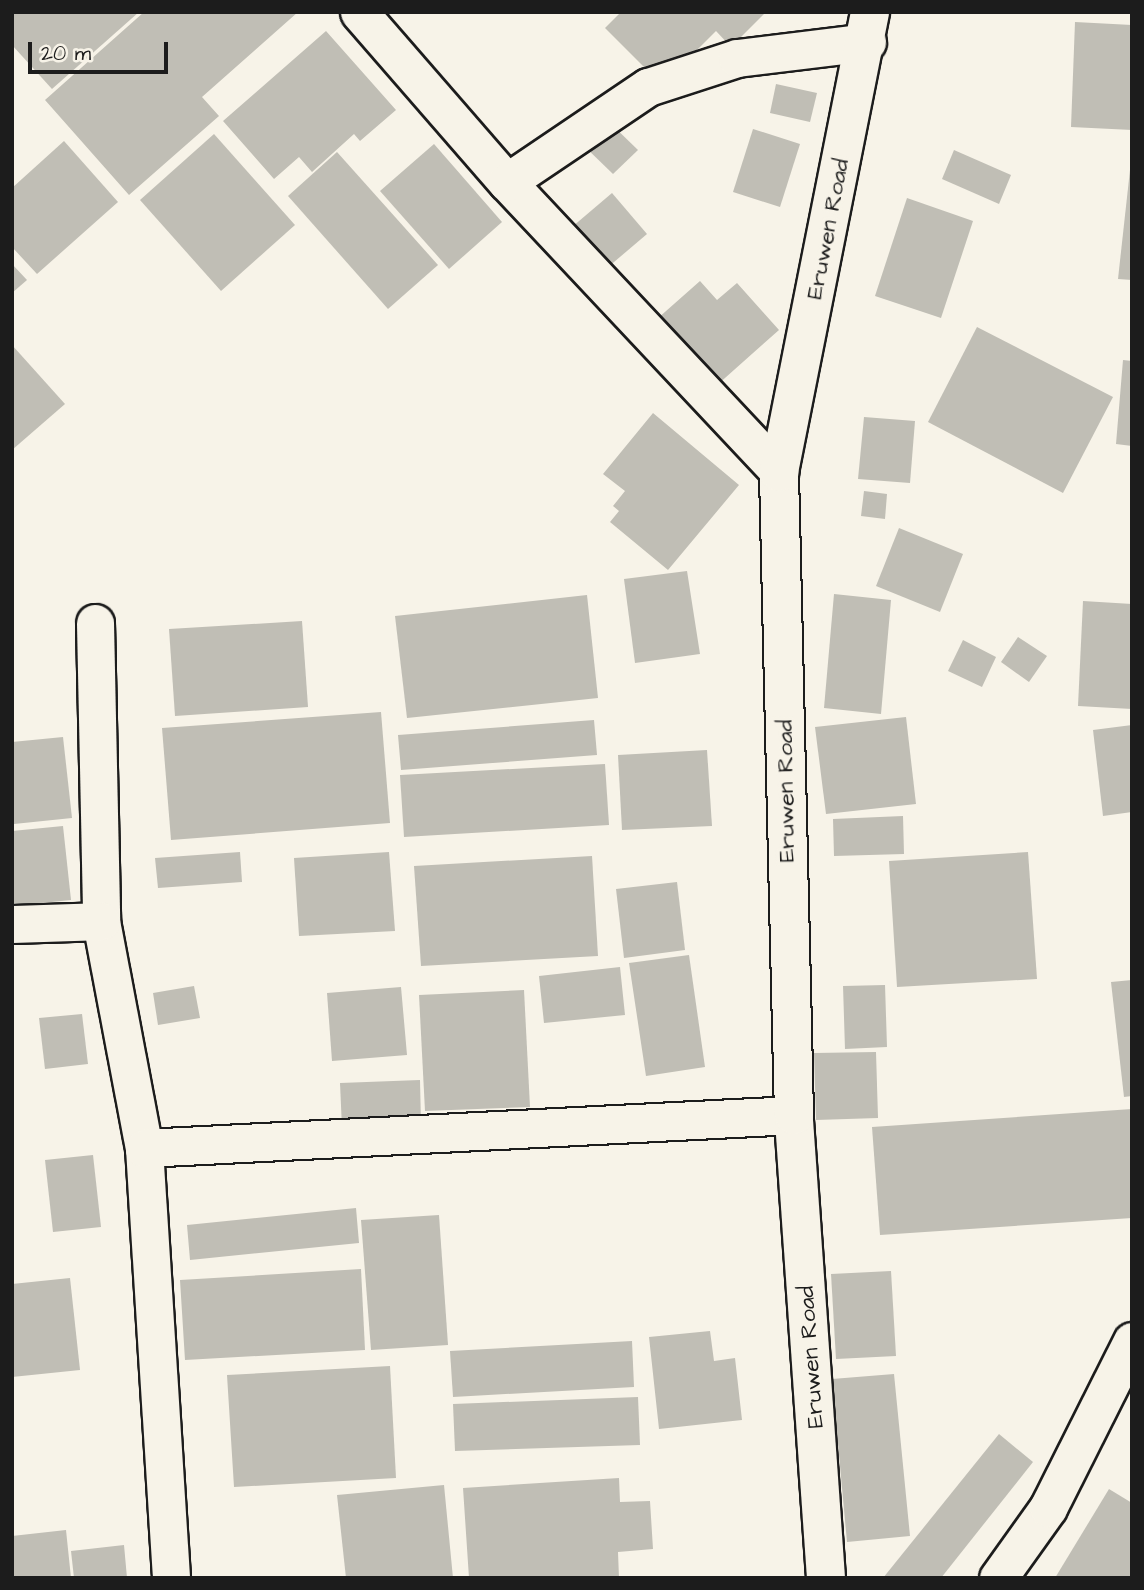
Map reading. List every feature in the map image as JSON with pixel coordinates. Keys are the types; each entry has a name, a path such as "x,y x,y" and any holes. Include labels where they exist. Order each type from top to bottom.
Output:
{"street":[{"path":"359,12 508,181 779,472"},
{"path":"508,181 648,87 737,58 868,27"},
{"name":"Eruwen Road","path":"825,1578 794,1115 779,472 868,27"},
{"path":"95,623 101,921 144,1148 171,1578"},
{"path":"12,924 101,921"},
{"path":"144,1148 794,1115"},
{"path":"998,1578 1048,1508 1132,1341"}],"building":[{"path":"12,12 139,12 52,89 12,45"},
{"path":"144,12 298,12 202,97 219,116 129,195 45,100"},
{"path":"621,12 766,12 731,47 716,31 662,85 605,28"},
{"path":"1075,22 1132,25 1132,130 1071,127"},
{"path":"326,31 396,110 360,141 354,134 312,172 299,157 274,179 223,121"},
{"path":"776,84 817,93 810,122 770,113"},
{"path":"606,119 638,150 613,174 581,143"},
{"path":"753,129 800,144 780,207 733,192"},
{"path":"214,134 295,225 221,291 140,200"},
{"path":"64,141 118,202 37,274 12,247 12,188"},
{"path":"434,144 502,222 449,269 380,191"},
{"path":"954,150 1011,175 999,204 942,179"},
{"path":"337,152 438,265 388,309 288,196"},
{"path":"1132,170 1132,280 1118,279"},
{"path":"612,193 647,234 607,268 572,227"},
{"path":"907,198 973,221 941,318 875,296"},
{"path":"12,264 27,280 12,293"},
{"path":"700,281 717,300 737,283 779,330 716,386 657,319"},
{"path":"977,327 1113,397 1063,493 928,422"},
{"path":"12,345 65,404 12,450"},
{"path":"1123,360 1132,361 1132,446 1116,444"},
{"path":"653,413 739,485 668,570 610,522 619,511 613,506 625,491 603,474"},
{"path":"864,417 915,421 910,483 858,479"},
{"path":"864,491 887,494 885,519 861,516"},
{"path":"899,528 963,554 940,612 876,586"},
{"path":"687,571 700,654 635,663 624,579"},
{"path":"834,594 891,600 881,714 824,708"},
{"path":"587,595 598,698 407,718 395,616"},
{"path":"1083,601 1132,604 1132,709 1078,706"},
{"path":"302,621 308,707 175,716 169,629"},
{"path":"1018,637 1047,656 1029,682 1001,662"},
{"path":"963,640 996,657 982,687 948,671"},
{"path":"381,712 390,823 171,840 162,728"},
{"path":"906,717 916,804 826,814 815,727"},
{"path":"594,720 597,755 401,770 398,735"},
{"path":"1132,725 1132,812 1103,816 1093,730"},
{"path":"63,737 72,818 14,824 12,742"},
{"path":"707,750 712,826 622,830 618,755"},
{"path":"605,764 609,825 404,837 400,775"},
{"path":"903,816 904,854 834,856 833,819"},
{"path":"63,826 71,900 12,906 12,831"},
{"path":"240,852 242,882 158,888 155,858"},
{"path":"389,852 395,931 299,936 294,858"},
{"path":"1028,852 1037,979 897,987 889,861"},
{"path":"592,856 598,956 421,966 414,866"},
{"path":"677,882 685,950 624,958 616,889"},
{"path":"689,955 705,1067 646,1076 629,963"},
{"path":"620,967 625,1015 544,1023 539,976"},
{"path":"1132,980 1132,1096 1124,1097 1111,982"},
{"path":"885,985 887,1047 845,1049 843,986"},
{"path":"194,986 200,1018 158,1025 153,993"},
{"path":"401,987 407,1055 332,1061 327,993"},
{"path":"524,990 530,1107 425,1111 419,995"},
{"path":"82,1014 88,1064 45,1069 39,1018"},
{"path":"876,1052 878,1118 816,1120 814,1053"},
{"path":"420,1080 421,1125 342,1128 340,1083"},
{"path":"1132,1109 1132,1218 880,1235 872,1127"},
{"path":"93,1155 101,1227 53,1232 45,1160"},
{"path":"356,1208 359,1243 190,1260 187,1225"},
{"path":"439,1215 448,1345 371,1350 361,1220"},
{"path":"361,1269 365,1350 185,1360 180,1280"},
{"path":"891,1271 896,1356 836,1359 831,1274"},
{"path":"70,1278 80,1370 12,1377 12,1284"},
{"path":"710,1331 714,1361 735,1358 742,1420 659,1429 649,1337"},
{"path":"632,1341 634,1387 453,1397 450,1351"},
{"path":"390,1366 396,1478 234,1487 227,1375"},
{"path":"894,1374 910,1536 847,1542 832,1379"},
{"path":"638,1397 640,1445 455,1451 453,1404"},
{"path":"999,1434 1033,1462 941,1578 883,1578"},
{"path":"619,1478 620,1502 650,1501 653,1549 618,1552 619,1578 469,1578 463,1488"},
{"path":"444,1485 453,1578 346,1578 337,1495"},
{"path":"1109,1489 1132,1503 1132,1578 1055,1578"},
{"path":"66,1530 71,1578 12,1578 12,1536"},
{"path":"124,1545 127,1578 74,1578 71,1551"}]}
